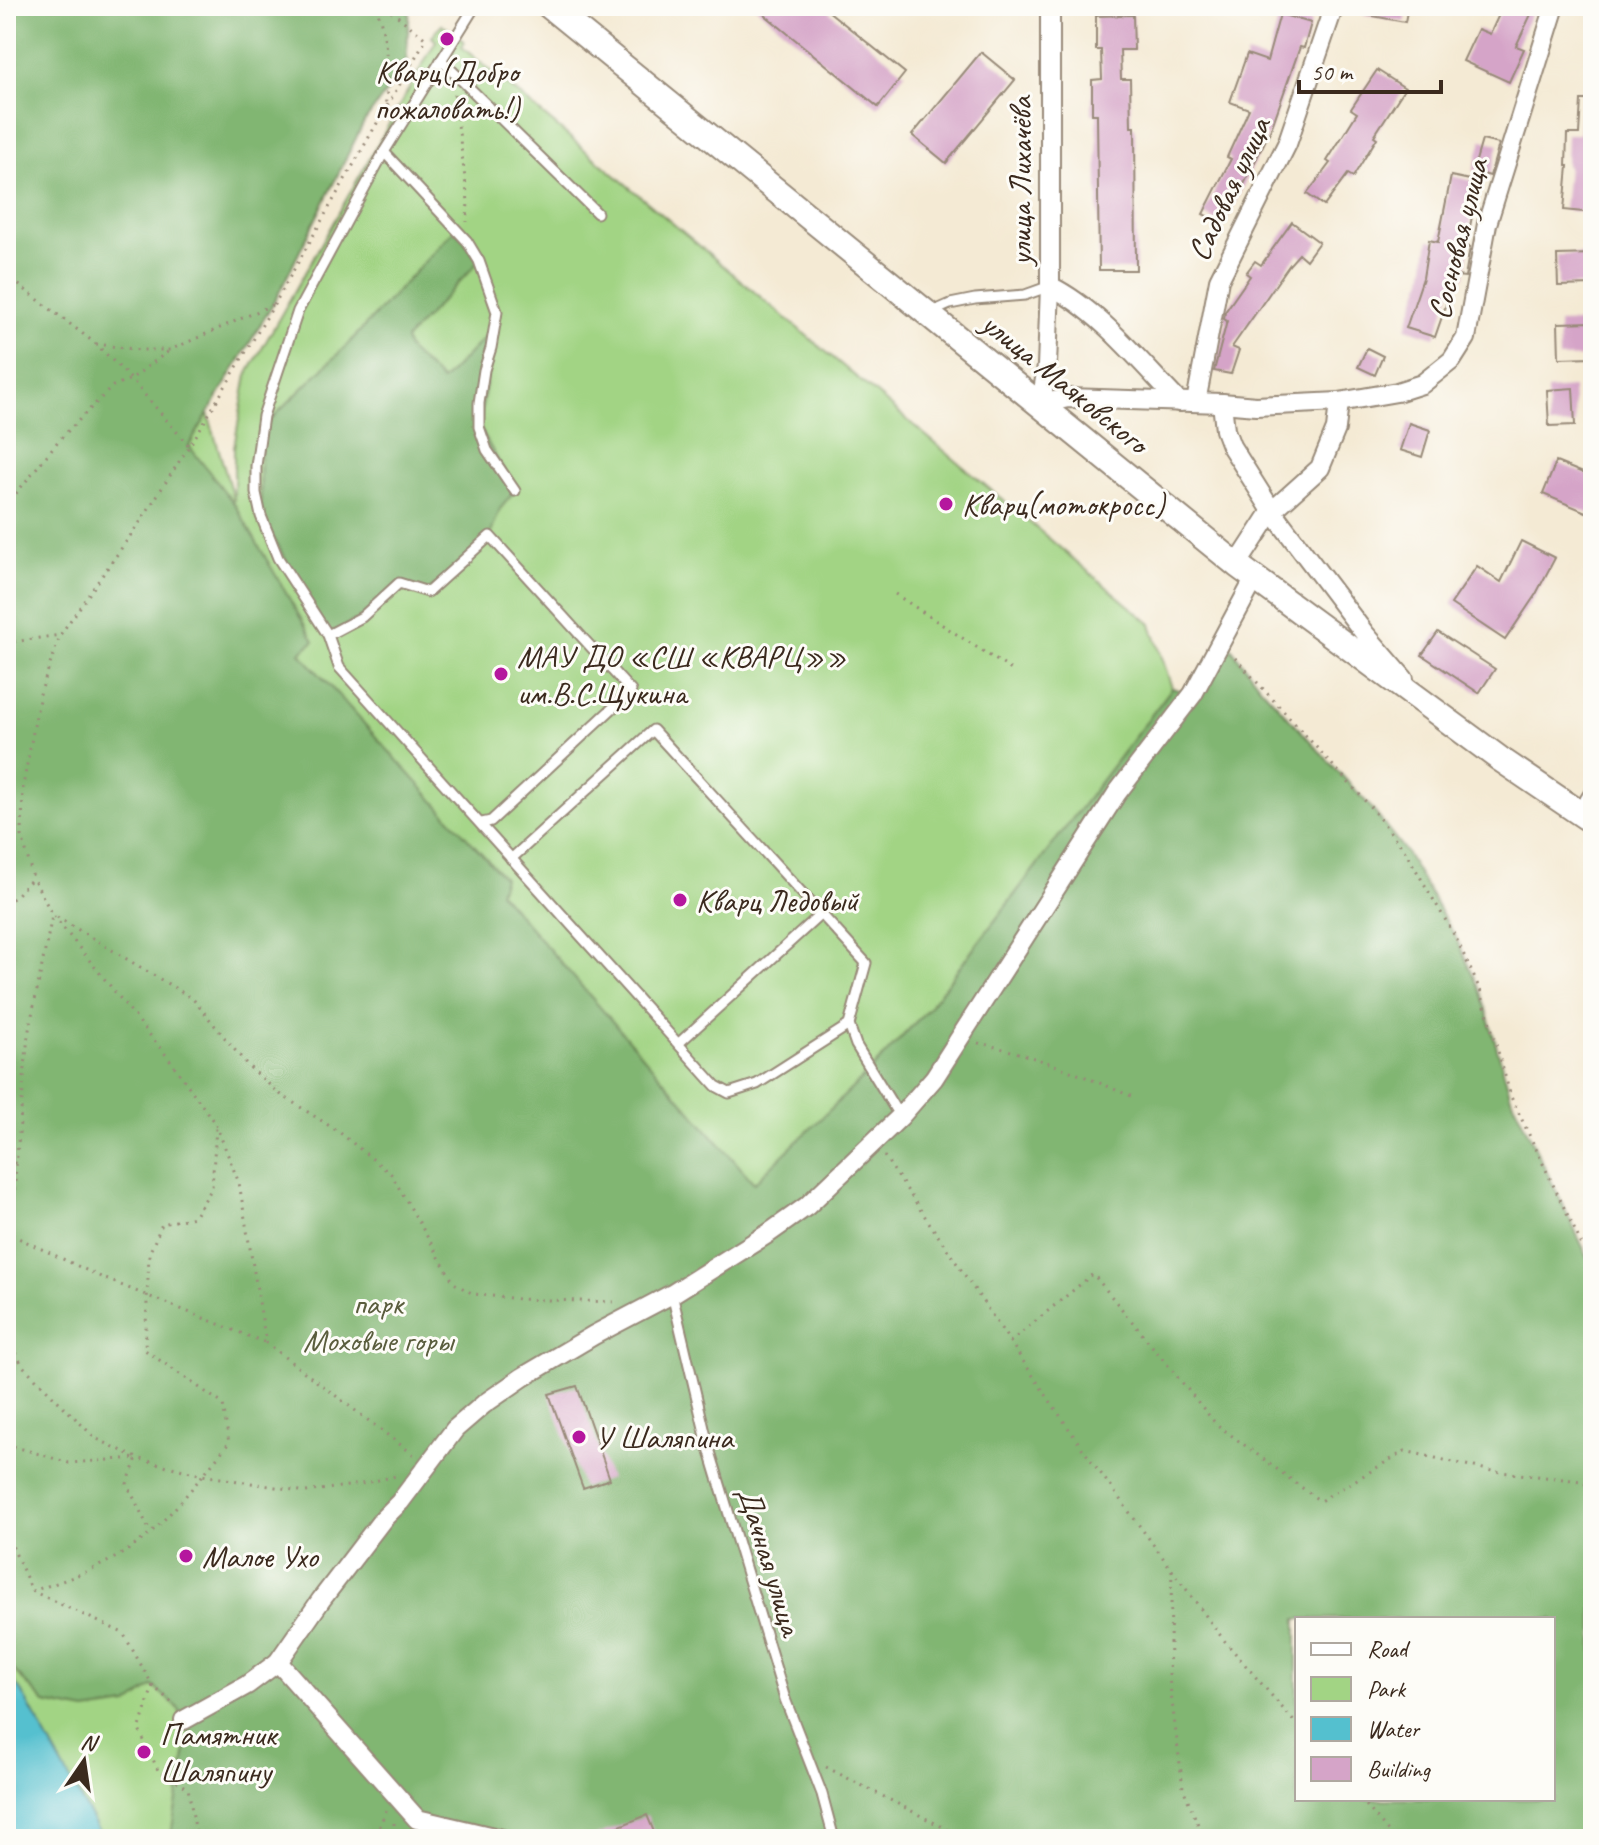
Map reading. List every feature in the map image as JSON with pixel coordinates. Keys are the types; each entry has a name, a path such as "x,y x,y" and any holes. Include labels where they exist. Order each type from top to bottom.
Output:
{"main road":[{"name":"улица Маяковского","path":"549,6 1246,572 1426,706 1589,810"}],"street":[{"name":"улица Лихачёва","path":"1041,404 1047,366 1050,286 1050,6"},
{"name":"Садовая улица","path":"1187,402 1219,280 1287,144 1334,6"},
{"name":"Сосновая улица","path":"1041,404 1068,398 1256,406 1339,402 1397,392 1422,384 1452,360 1466,338 1487,224 1555,6"},
{"path":"1050,286 1069,295 1187,402"},
{"path":"184,1720 247,1685 278,1662 383,1519 400,1502 455,1429 484,1404 594,1335 672,1294 769,1233 807,1206 900,1117 934,1078 1117,793 1193,694 1223,637 1272,511 1320,468 1336,429 1339,402"},
{"path":"1222,403 1225,430 1231,446 1272,511 1365,634 1426,706"},
{"path":"278,1662 417,1819 502,1839"}],"lane":[{"path":"475,6 384,152 298,311 263,416 256,466 256,493 266,530 278,558 328,635 339,667 716,1086 729,1093 757,1084 849,1025"},
{"path":"441,60 597,213"},
{"path":"384,152 467,241 479,261 497,312 480,392 479,427 487,450 515,491"},
{"path":"929,314 950,304 1025,295 1050,286"},
{"path":"328,635 362,617 399,583 428,592 490,536 631,691 491,821 482,823"},
{"path":"511,859 653,730 866,963 849,1025 856,1045 900,1117"},
{"path":"679,1043 821,914"},
{"name":"Дачная улица","path":"672,1294 708,1445 785,1699 822,1794 834,1839"}],"path":[{"path":"376,6 387,47 385,109"},
{"path":"266,1343 239,1183 216,1125 170,1060 52,914 33,878 22,836 23,786 40,694 60,635 189,446 426,39 385,6"},
{"path":"450,69 468,201 467,241"},
{"path":"6,275 96,344 189,446"},
{"path":"6,506 59,440 113,386 131,379 170,350 275,303"},
{"path":"96,344 140,350 170,350"},
{"path":"895,594 1013,671"},
{"path":"6,643 60,635"},
{"path":"1223,637 1236,660 1368,804 1405,851 1456,938 1481,992 1511,1097 1593,1268"},
{"path":"6,905 33,878"},
{"path":"6,1261 12,1235 28,1035 52,914"},
{"path":"52,914 193,999 248,1066 280,1094 339,1132 391,1174 454,1283 473,1294 519,1299 619,1301"},
{"path":"958,1039 1014,1050 1135,1098"},
{"path":"32,1591 72,1579 137,1543 173,1508 229,1443 223,1404 145,1350 149,1254 162,1224 194,1217 212,1188 216,1125"},
{"path":"874,1143 1082,1448 1223,1639 1295,1723"},
{"path":"6,1148 16,1166"},
{"path":"12,1235 148,1296 266,1343 425,1467"},
{"path":"1010,1342 1093,1274 1216,1424 1320,1501 1405,1451 1492,1471 1581,1481 1593,1489"},
{"path":"6,1331 22,1365 95,1438 137,1458 202,1475 306,1492 361,1484 425,1467"},
{"path":"6,1444 69,1463 137,1458"},
{"path":"137,1458 127,1484 148,1527"},
{"path":"6,1532 32,1591 123,1633 153,1686 178,1708 184,1720"},
{"path":"1172,1570 1169,1678 1183,1788 1204,1839"},
{"path":"153,1686 139,1730 158,1770 188,1788 197,1839"},
{"path":"808,1758 966,1839"},
{"path":"369,1839 379,1828 393,1792"},
{"path":"1363,1801 1394,1839"}],"green space":[{"name":"парк Моховые горы","path":"6,6 410,7 406,66 364,122 278,295 189,446 235,505 314,641 300,653 504,878 499,892 754,1183 872,1069 927,1010 1172,688 1193,694 1223,637 1260,686 1368,804 1405,851 1456,938 1481,992 1511,1097 1593,1268 1593,1839 170,1839 192,1716 184,1720 178,1708 153,1686 128,1705 86,1711 45,1703 6,1662"},
{"name":"парк Моховые горы","path":"442,24 465,42 462,47 1151,624 1172,688 927,1010 872,1069 583,1839 103,1839 21,1691 6,1671 6,210 174,299 234,501 234,447 247,375 436,41 432,37"},
{"path":"455,229 479,261 405,340 408,349 442,381 495,327 479,427 515,491 500,509 490,536 428,592 399,583 362,617 328,635 261,516 260,430 349,343"}],"water":[{"path":"6,1671 21,1691 103,1839 6,1839"}],"building":[{"path":"754,6 822,6 905,73 878,107"},
{"path":"1363,6 1408,6 1405,22 1362,14"},
{"path":"1503,6 1535,6 1516,46 1524,49 1509,82 1463,61 1478,29 1490,34"},
{"path":"1280,14 1311,23 1271,129 1224,225 1203,214 1231,159 1227,157 1249,109 1230,102 1247,54 1267,61"},
{"path":"1133,15 1134,50 1120,50 1121,79 1130,79 1131,127 1135,127 1136,270 1099,270 1097,114 1092,114 1092,80 1102,79 1101,50 1096,50 1096,16"},
{"path":"981,52 1015,80 946,163 912,135"},
{"path":"1377,70 1405,88 1374,136 1377,138 1353,177 1348,174 1324,206 1307,194 1330,163 1327,161 1357,113 1351,109"},
{"path":"1581,100 1593,100 1593,213 1564,210 1567,134 1579,134"},
{"path":"1482,140 1499,144 1490,176 1473,171"},
{"path":"1451,176 1479,182 1466,246 1470,247 1465,277 1456,276 1435,337 1406,328 1423,278 1429,240 1438,242"},
{"path":"1292,222 1319,242 1306,260 1299,254 1290,264 1232,347 1239,350 1231,374 1214,371 1227,321 1224,319 1225,312 1250,276 1246,273 1255,261 1261,265"},
{"path":"1593,254 1593,285 1558,286 1557,255"},
{"path":"1593,322 1593,357 1559,358 1558,323"},
{"path":"1367,348 1383,356 1375,375 1358,367"},
{"path":"1573,388 1575,425 1549,426 1547,390"},
{"path":"1409,423 1430,430 1422,457 1400,450"},
{"path":"1556,462 1593,477 1593,515 1543,494"},
{"path":"1521,541 1555,558 1536,594 1505,640 1451,604 1477,566 1501,582"},
{"path":"1438,632 1495,669 1479,693 1422,655"},
{"name":"У Шаляпина","path":"577,1386 610,1479 583,1488 549,1394"},
{"path":"647,1815 657,1839 590,1839 590,1838"}],"place":[{"name":"Кварц(Добро пожаловать!)","path":"447,39"},
{"name":"Кварц(мотокросс)","path":"946,504"},
{"name":"МАУ ДО «СШ «КВАРЦ»» им.В.С.Щукина","path":"501,674"},
{"name":"Кварц Ледовый","path":"680,900"},
{"name":"У Шаляпина","path":"579,1437"},
{"name":"Малое Ухо","path":"186,1556"},
{"name":"Памятник Шаляпину","path":"144,1752"}]}
